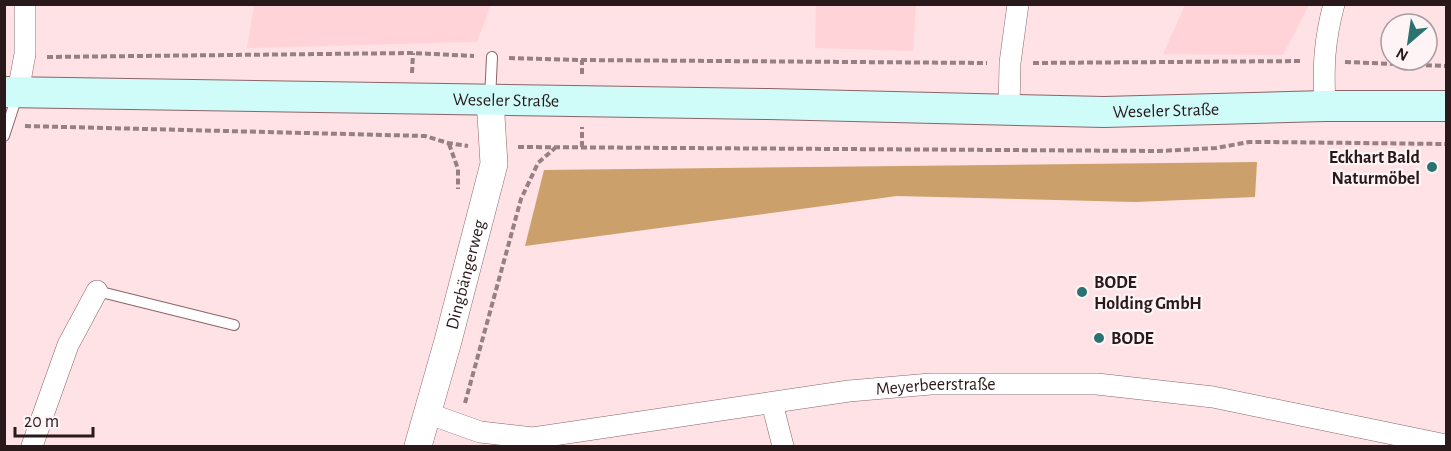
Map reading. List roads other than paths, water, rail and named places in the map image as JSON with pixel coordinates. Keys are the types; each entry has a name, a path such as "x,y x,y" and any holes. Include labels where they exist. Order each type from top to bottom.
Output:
{"main road":[{"name":"Weseler Straße","path":"11,92 1115,112 1325,106 1446,106"}],"street":[{"path":"11,92 25,54 26,4"},
{"path":"1009,110 1010,63 1018,4"},
{"path":"1325,106 1324,44 1334,4"},
{"name":"Dingbängerweg","path":"418,447 494,164 495,148 490,99"},
{"path":"32,447 68,345 98,291"},
{"name":"Meyerbeerstraße","path":"427,413 480,432 532,438 849,391 931,384 1097,384 1213,398 1446,445"},
{"path":"772,403 783,447"}],"lane":[{"path":"490,99 492,57"},
{"path":"6,131 11,92"},
{"path":"98,291 234,325"}],"place":[{"name":"Eckhart Bald Naturmöbel","path":"1432,167"},
{"name":"BODE Holding GmbH","path":"1082,292"},
{"name":"BODE","path":"1099,338"}]}
